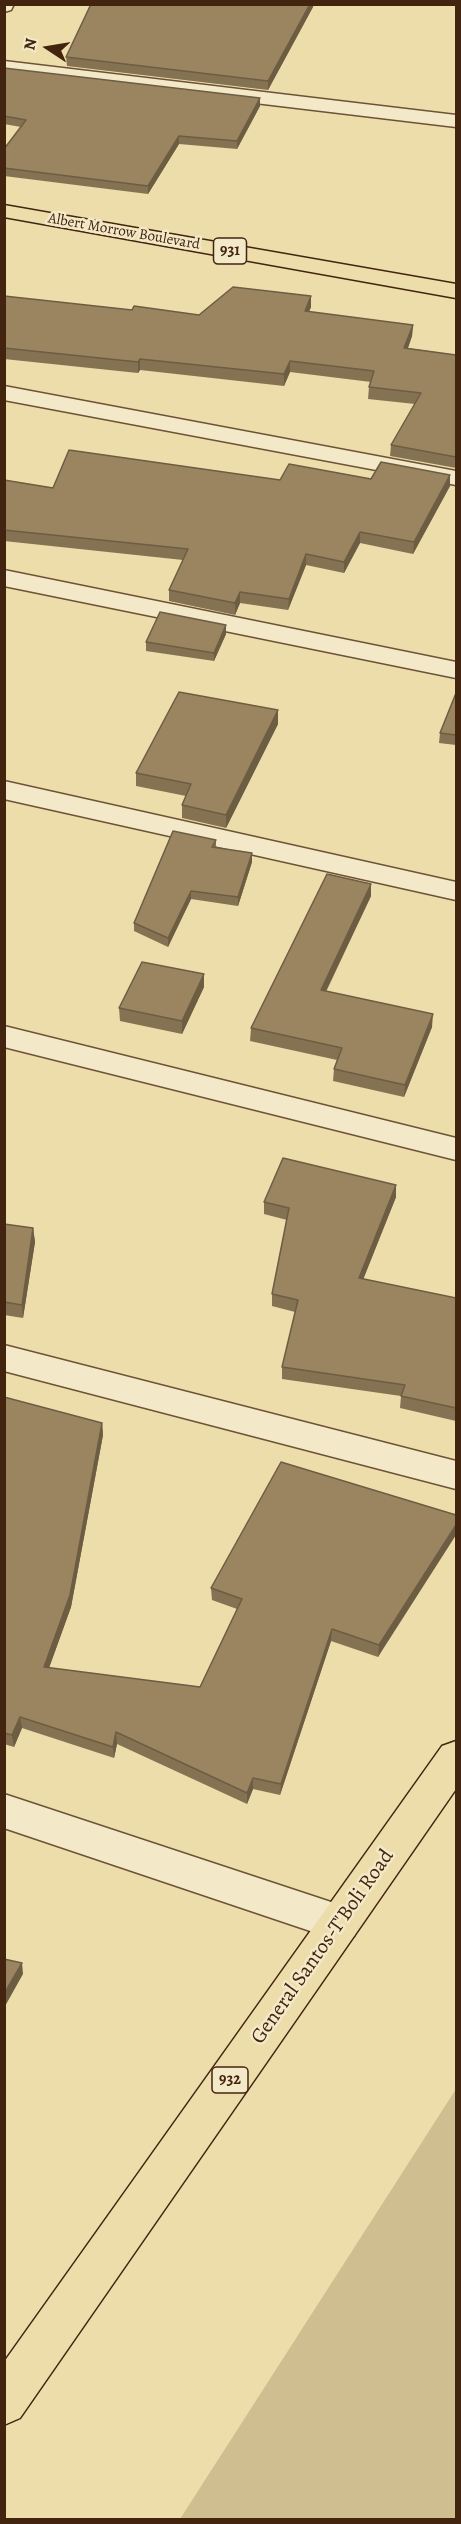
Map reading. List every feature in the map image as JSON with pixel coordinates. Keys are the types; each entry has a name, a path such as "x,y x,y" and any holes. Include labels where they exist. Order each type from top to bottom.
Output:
{"main road":[{"name":"Albert Morrow Boulevard","path":"4,211 456,291"},
{"name":"General Santos-T'Boli Road","path":"4,2402 18,2359 340,1923 456,1758"}],"street":[{"path":"4,67 456,121"},
{"path":"4,393 456,478"},
{"path":"4,578 456,670"},
{"path":"4,790 456,891"},
{"path":"4,1035 456,1149"},
{"path":"4,1358 456,1475"},
{"path":"4,1811 340,1923"}],"shaded area":[{"path":"456,2089 456,2519 180,2519"}],"building":[{"path":"91,4 310,4 268,81 66,57"},
{"path":"4,68 260,98 237,141 179,136 148,186 4,168 4,149 26,120 4,116"},
{"path":"233,287 311,296 305,311 413,325 404,348 456,355 456,457 391,445 421,393 369,387 374,371 290,361 284,374 4,348 4,296 132,310 134,306 199,315"},
{"path":"69,450 280,480 289,464 371,479 381,462 450,475 414,542 360,532 344,562 306,554 289,599 240,592 235,603 169,590 188,549 4,530 4,480 53,488"},
{"path":"160,612 226,625 214,653 146,642"},
{"path":"179,692 278,710 226,815 182,805 191,784 136,773"},
{"path":"456,693 456,735 440,733"},
{"path":"173,831 216,840 212,847 252,853 238,897 191,891 168,938 134,923"},
{"path":"327,874 371,884 321,990 433,1014 405,1085 334,1069 342,1048 251,1028"},
{"path":"142,962 204,974 182,1021 119,1008"},
{"path":"283,1158 396,1185 359,1278 456,1298 456,1408 401,1396 405,1385 282,1367 298,1300 272,1294 289,1208 264,1202"},
{"path":"4,1224 33,1228 22,1305 4,1302"},
{"path":"4,1397 102,1423 70,1595 44,1667 200,1687 242,1599 211,1588 281,1462 456,1515 456,1525 379,1645 332,1629 281,1784 253,1778 247,1793 116,1732 113,1747 20,1717 12,1735 4,1733"},
{"path":"4,1959 22,1963 4,1994"}]}
